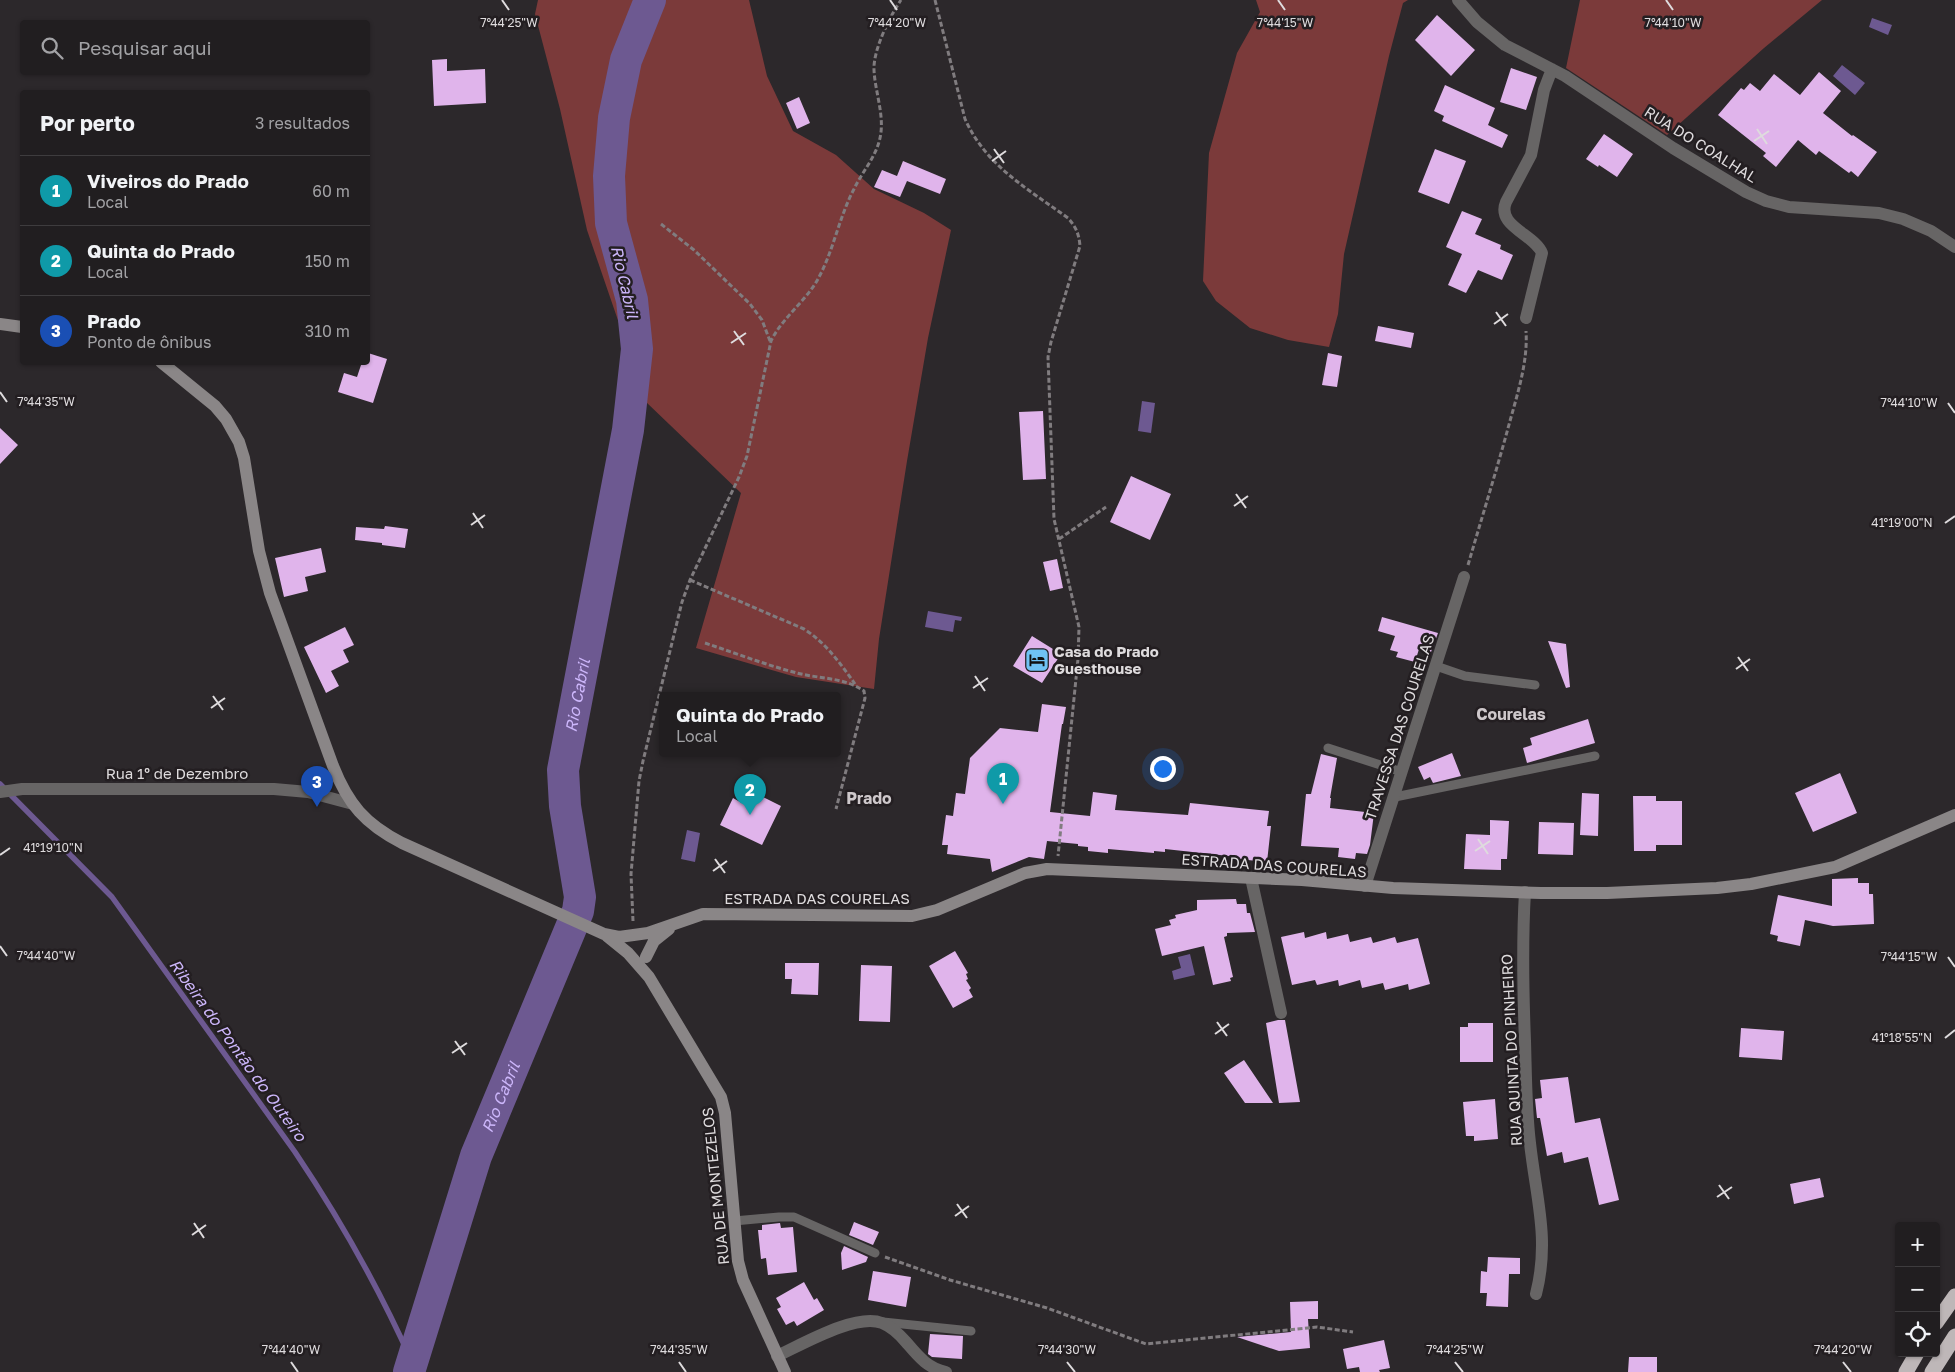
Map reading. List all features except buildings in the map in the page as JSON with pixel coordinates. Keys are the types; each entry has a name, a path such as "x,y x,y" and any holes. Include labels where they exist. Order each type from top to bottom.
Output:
{"highway":[{"path":"1940,1318 1955,1296"},
{"path":"1932,1372 1955,1336"},
{"path":"1906,1372 1915,1357"}],"main road":[{"path":"0,324 20,327"},
{"path":"164,365 215,406 226,419 239,442 244,458 259,551 270,593 333,766 353,804 367,821 392,838 598,932 641,959"},
{"name":"ESTRADA DAS COURELAS","path":"598,932 619,937 634,935 657,930 690,917 710,914 912,916 937,910 1029,872 1042,869 1317,881 1365,886 1525,892 1607,893 1706,888 1751,884 1841,865 1955,815"},
{"path":"641,959 654,941 677,922"},
{"path":"634,935 644,947 641,959"},
{"name":"RUA DE MONTEZELOS","path":"641,959 649,977 721,1097 726,1113 739,1267 785,1372"}],"street":[{"name":"RUA DO COALHAL","path":"1458,0 1477,22 1505,44 1579,85 1723,179 1766,201 1789,206 1879,214 1902,219 1931,231 1955,247"},
{"path":"1526,318 1542,253 1534,242 1508,221 1504,210 1506,202 1531,155 1544,90 1552,69"},
{"name":"TRAVESSA DAS COURELAS","path":"1365,886 1464,577"},
{"name":"Rua 1º de Dezembro","path":"0,792 22,789 274,789 308,792 353,804"},
{"path":"1251,878 1281,1014"},
{"name":"RUA QUINTA DO PINHEIRO","path":"1525,892 1522,960 1527,1108 1543,1245 1541,1275 1536,1294"},
{"path":"777,1356 853,1322 869,1320 888,1325 931,1367 946,1372"}],"lane":[{"path":"1436,666 1465,676 1535,685"},
{"path":"1328,748 1402,772"},
{"path":"1395,797 1595,756"},
{"path":"734,1220 794,1217 875,1253"},
{"path":"878,1322 971,1330"}],"path":[{"path":"660,692 678,613 690,580 744,466 770,342 777,330 808,293 820,274 854,189 880,140 881,122 874,62 892,15 901,0"},
{"path":"935,0 965,119 973,134 995,163 1068,218 1076,226 1079,237 1080,246 1048,357 1054,519 1079,627 1057,869"},
{"path":"660,224 694,250 750,304 762,320 770,342"},
{"path":"1464,577 1522,376 1527,344 1526,318"},
{"path":"1058,539 1106,507"},
{"path":"690,580 794,624 812,634 834,655 855,685 864,691 865,698 836,809"},
{"path":"705,643 796,673 855,685"},
{"path":"634,935 631,874 640,781 659,697"},
{"path":"875,1253 950,1280 1070,1316 1146,1344 1317,1327 1353,1332"}],"shaded area":[{"path":"538,0 749,0 767,76 793,131 836,155 874,189 924,213 951,230 928,338 907,461 879,639 874,689 796,677 696,648 741,493 646,402 587,230 560,109 535,14"},
{"path":"1256,0 1408,0 1403,3 1389,56 1344,254 1338,314 1329,347 1288,340 1250,328 1216,301 1203,281 1209,153 1237,53 1260,12"},
{"path":"1580,0 1822,0 1764,48 1667,135 1566,68"},
{"path":"1872,18 1892,25 1888,35 1869,27"},
{"path":"1842,65 1865,83 1855,95 1833,76"},
{"path":"1142,401 1155,403 1151,433 1138,431"},
{"path":"928,611 962,617 961,621 955,620 953,632 925,627"},
{"path":"687,830 700,833 695,862 681,859"},
{"path":"1190,954 1195,975 1174,980 1172,971 1181,968 1178,957"}],"waterway":[{"name":"Rio Cabril","path":"409,1372 476,1156 578,911 580,897 565,806 563,770 628,430 637,349 632,300 611,223 609,176 614,118 626,60 650,0"},
{"name":"Ribeira do Pontão do Outeiro","path":"0,784 112,897 295,1152 358,1254 412,1362"}],"place":[{"name":"Casa do Prado Guesthouse","path":"1037,660"},
{"name":"Viveiros do Prado","path":"1003,804"},
{"name":"Prado","path":"317,807"},
{"name":"Quinta do Prado","path":"750,815"}],"district":[{"name":"Courelas","path":"1511,714"},
{"name":"Prado","path":"869,798"}]}
